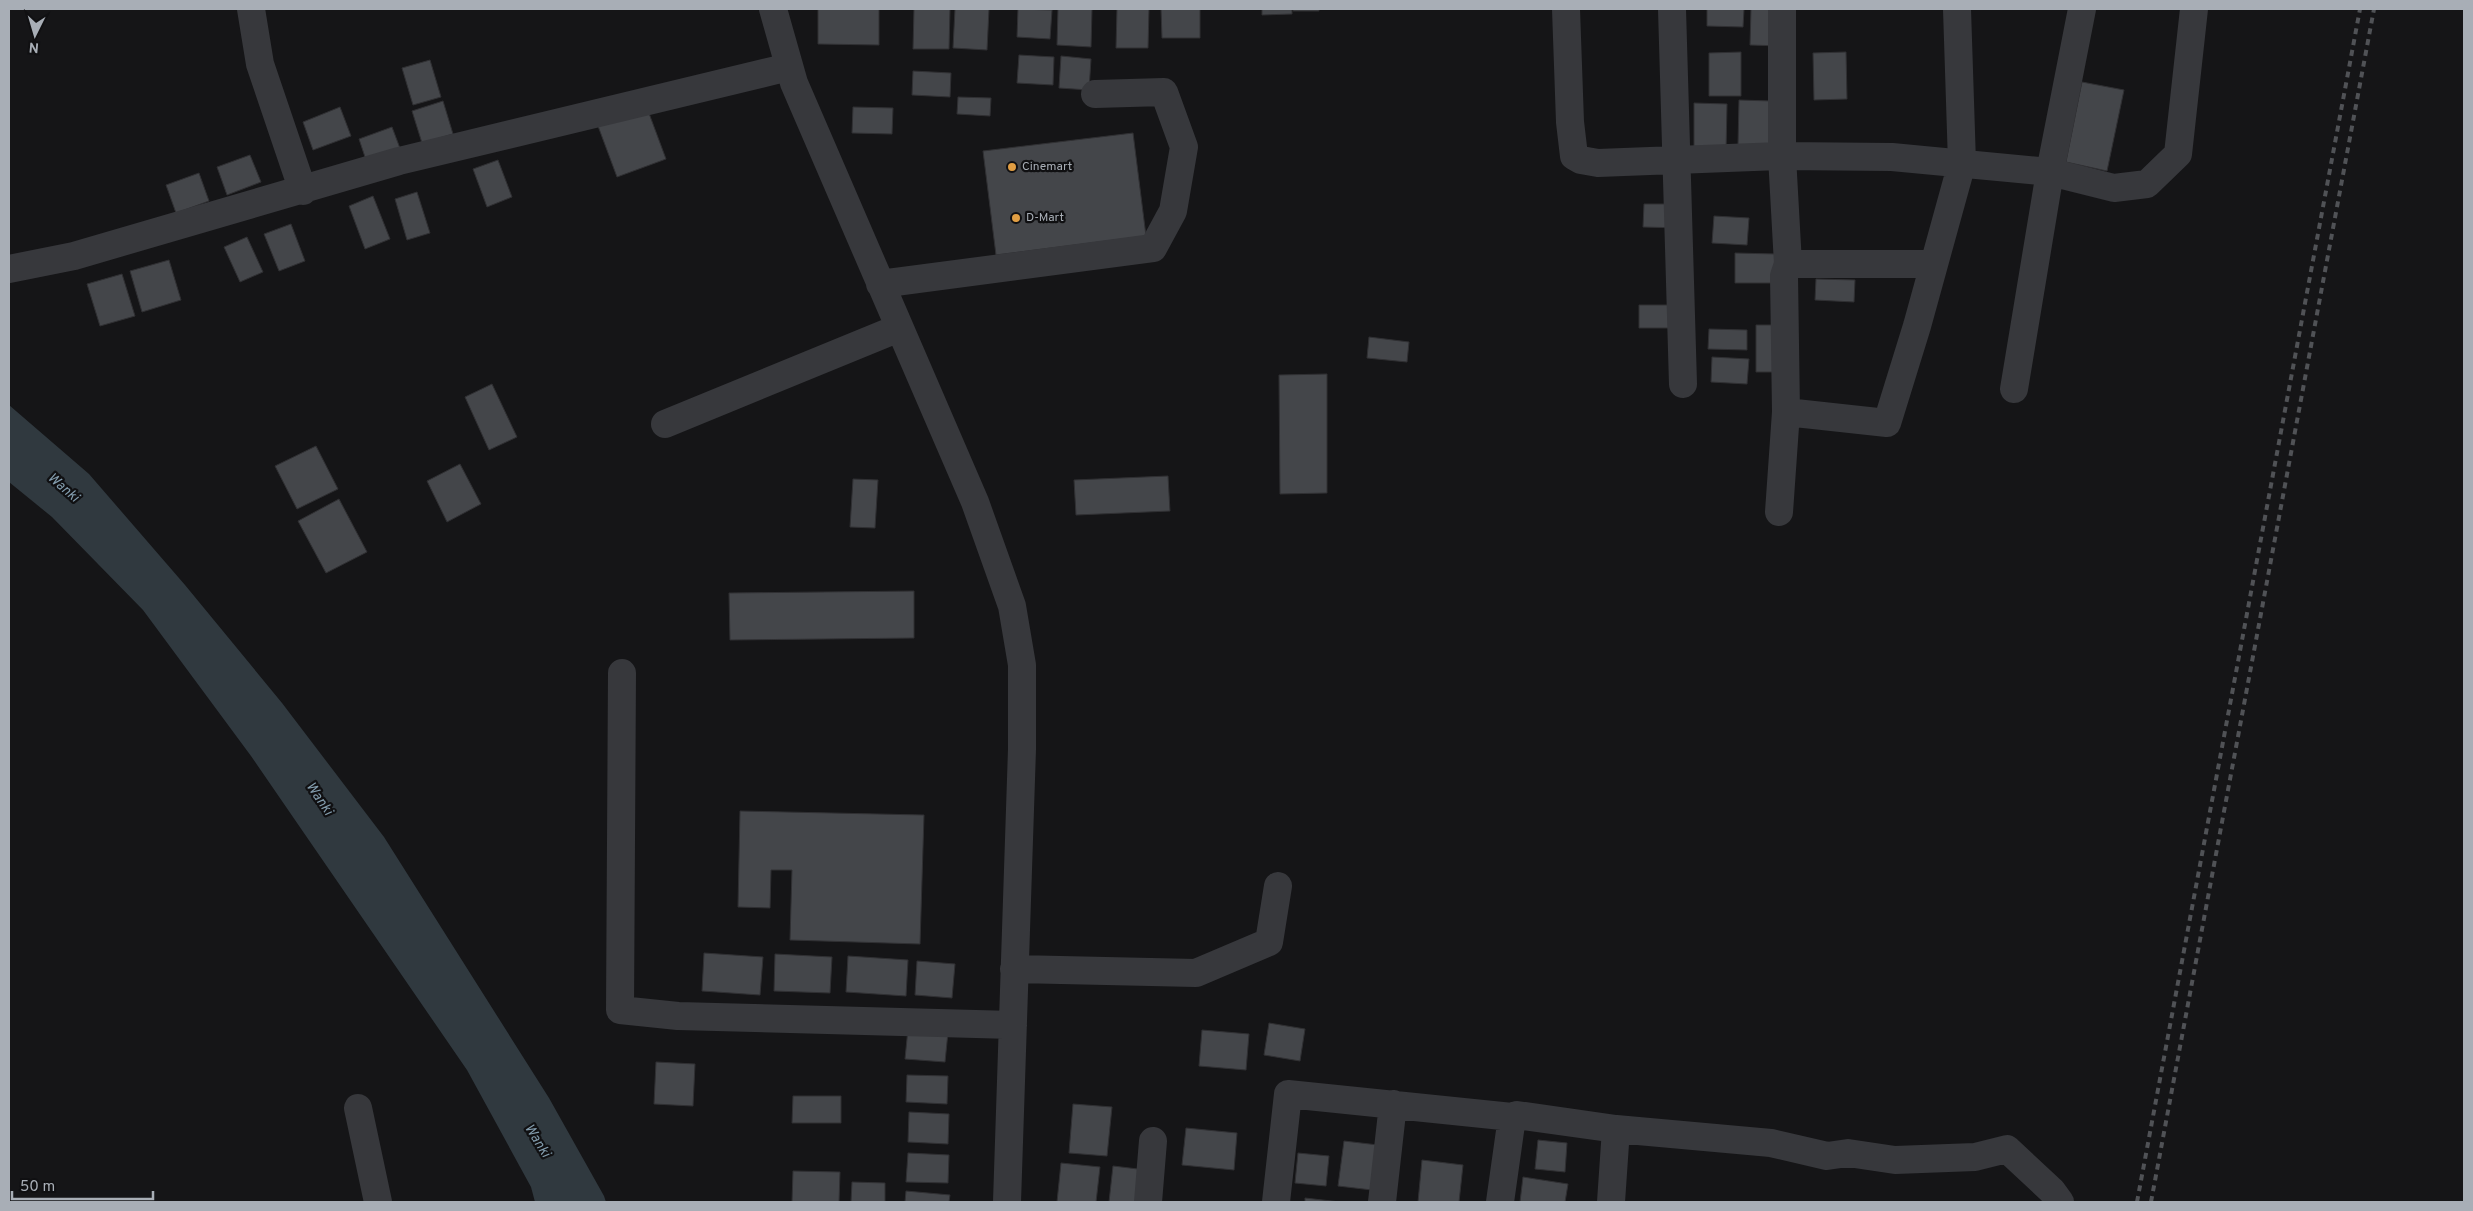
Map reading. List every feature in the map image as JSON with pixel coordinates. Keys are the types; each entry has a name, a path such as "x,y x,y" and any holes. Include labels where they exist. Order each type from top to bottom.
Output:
{"street":[{"path":"251,9 260,64 303,191"},
{"path":"773,9 794,83 974,502 1012,606 1022,665 1022,749 1007,1202"},
{"path":"1566,9 1570,122 1574,156 1581,160 1598,163 1782,156 1892,157 2050,172 2114,188 2147,184 2178,154 2194,9"},
{"path":"1672,9 1683,384"},
{"path":"1779,512 1786,412 1784,276 1788,264 1782,156 1782,9"},
{"path":"1786,412 1887,423 1962,163 1957,9"},
{"path":"2014,389 2050,172 2082,9"},
{"path":"9,269 74,256 303,191 399,161 789,66"},
{"path":"880,284 1153,248 1172,211 1184,147 1164,92 1095,94"},
{"path":"1788,264 1934,264"},
{"path":"665,424 899,328"},
{"path":"622,673 620,1010 678,1016 1012,1025"},
{"path":"1014,969 1196,974 1269,942 1278,886"},
{"path":"1276,1202 1288,1094 1512,1117 1517,1114 1616,1130 1771,1143 1827,1156 1848,1153 1895,1160 1975,1157 2007,1149 2052,1191 2060,1202"},
{"path":"1382,1202 1393,1104"},
{"path":"358,1108 378,1202"},
{"path":"1500,1202 1512,1117"},
{"path":"1611,1202 1616,1130"},
{"path":"1148,1202 1153,1141"}],"water":[{"name":"Wanki","path":"9,405 89,474 185,585 282,703 384,837 549,1098 606,1202 535,1202 531,1187 467,1070 251,756 143,610 52,517 9,482"}],"building":[{"path":"818,9 879,9 879,45 818,44"},
{"path":"914,9 950,9 949,49 913,49"},
{"path":"955,9 989,9 987,50 953,48"},
{"path":"1018,9 1052,10 1050,39 1017,37"},
{"path":"1058,9 1092,9 1091,47 1057,45"},
{"path":"1117,9 1149,9 1148,48 1116,48"},
{"path":"1161,9 1200,9 1200,38 1162,38"},
{"path":"1262,9 1292,9 1292,14 1262,15"},
{"path":"1293,9 1319,9 1319,11 1293,11"},
{"path":"1707,9 1744,9 1743,27 1707,26"},
{"path":"1751,9 1781,9 1780,46 1750,45"},
{"path":"1741,52 1741,96 1709,96 1709,53"},
{"path":"1846,52 1847,99 1814,100 1813,53"},
{"path":"1019,55 1054,57 1053,85 1017,83"},
{"path":"1061,56 1091,59 1089,90 1059,88"},
{"path":"430,60 441,97 413,105 402,68"},
{"path":"913,71 951,73 950,97 912,95"},
{"path":"2082,82 2124,90 2107,171 2066,162"},
{"path":"958,97 991,98 990,116 957,114"},
{"path":"1739,100 1771,101 1771,145 1738,145"},
{"path":"443,101 453,134 422,143 412,111"},
{"path":"1694,103 1727,104 1726,151 1694,150"},
{"path":"340,107 351,136 313,150 303,122"},
{"path":"853,107 893,108 892,134 852,133"},
{"path":"647,108 666,159 617,177 598,126"},
{"path":"392,127 401,151 367,163 359,139"},
{"path":"1133,133 1146,236 996,255 983,151"},
{"path":"250,155 261,182 227,195 217,167"},
{"path":"498,160 512,197 487,207 473,169"},
{"path":"199,173 209,201 176,213 166,185"},
{"path":"417,192 430,233 407,240 395,199"},
{"path":"373,196 390,239 365,249 349,206"},
{"path":"1644,204 1682,204 1682,228 1643,227"},
{"path":"1714,216 1749,218 1747,245 1712,243"},
{"path":"291,224 305,261 279,271 264,234"},
{"path":"247,237 263,272 240,282 224,247"},
{"path":"1735,253 1776,254 1776,283 1735,283"},
{"path":"169,260 181,300 142,312 130,271"},
{"path":"122,274 135,316 100,326 87,284"},
{"path":"1816,279 1855,280 1854,302 1815,300"},
{"path":"1639,305 1678,305 1678,328 1639,328"},
{"path":"1756,325 1778,325 1778,372 1756,372"},
{"path":"1709,329 1747,330 1747,350 1708,349"},
{"path":"1369,337 1409,342 1407,362 1367,358"},
{"path":"1712,357 1749,359 1747,384 1711,382"},
{"path":"1327,374 1327,493 1280,494 1279,375"},
{"path":"492,384 517,437 489,450 465,397"},
{"path":"316,446 338,489 297,509 275,466"},
{"path":"460,464 481,504 447,522 427,481"},
{"path":"1168,476 1170,511 1076,515 1074,480"},
{"path":"853,479 878,480 875,528 850,527"},
{"path":"339,499 367,552 326,573 298,521"},
{"path":"914,591 914,638 730,640 729,593"},
{"path":"740,811 924,815 920,944 790,940 792,870 771,870 770,908 738,907"},
{"path":"704,953 763,957 760,995 702,991"},
{"path":"775,954 832,957 830,993 774,991"},
{"path":"848,956 908,960 906,996 846,992"},
{"path":"917,961 955,964 952,998 915,995"},
{"path":"1269,1023 1305,1029 1300,1061 1264,1055"},
{"path":"908,1029 948,1032 945,1062 905,1059"},
{"path":"1202,1030 1249,1034 1246,1070 1199,1066"},
{"path":"656,1062 695,1064 693,1106 654,1104"},
{"path":"907,1075 948,1076 947,1104 906,1102"},
{"path":"793,1096 841,1096 841,1123 792,1123"},
{"path":"1073,1104 1112,1107 1107,1156 1069,1153"},
{"path":"909,1112 949,1114 948,1144 908,1142"},
{"path":"1186,1128 1237,1133 1234,1170 1182,1165"},
{"path":"1538,1140 1567,1143 1565,1172 1535,1169"},
{"path":"1344,1141 1378,1145 1372,1190 1338,1186"},
{"path":"908,1153 949,1155 948,1183 906,1182"},
{"path":"1298,1153 1329,1156 1326,1186 1295,1183"},
{"path":"1422,1160 1463,1165 1459,1202 1418,1202"},
{"path":"1061,1163 1100,1167 1096,1202 1057,1202"},
{"path":"1113,1166 1146,1170 1142,1202 1109,1202"},
{"path":"793,1171 840,1172 839,1202 792,1202"},
{"path":"1523,1177 1568,1184 1565,1202 1520,1202"},
{"path":"852,1182 885,1183 885,1202 851,1202"},
{"path":"906,1191 950,1195 949,1202 905,1202"},
{"path":"1305,1198 1340,1202 1305,1202"}],"railway":[{"path":"2137,1202 2360,9"},
{"path":"2151,1202 2374,9"}],"place":[{"name":"Cinemart","path":"1012,167"},
{"name":"D-Mart","path":"1016,218"}]}
